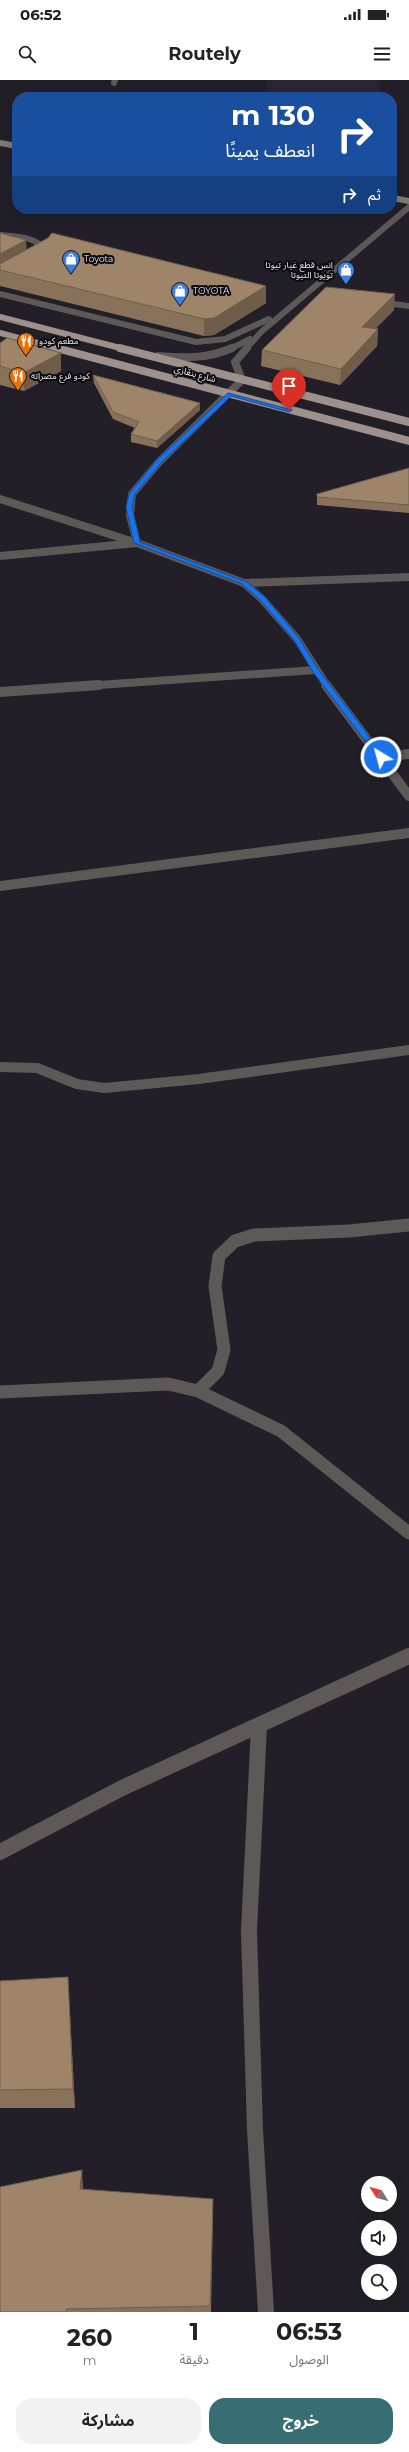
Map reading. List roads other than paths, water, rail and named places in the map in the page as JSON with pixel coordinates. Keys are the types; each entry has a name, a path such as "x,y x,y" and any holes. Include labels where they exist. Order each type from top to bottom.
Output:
{"main road":[{"path":"0,143 12,145"},
{"path":"397,199 409,201"},
{"name":"شارع بنغازي","path":"0,317 409,422"},
{"name":"شارع بنغازي","path":"0,332 409,441"}],"street":[{"path":"137,543 130,515 132,494 158,462 230,394 242,380 235,362 261,332 409,207"},
{"path":"0,235 28,239 42,245 46,250 33,258"},
{"path":"307,293 315,294"},
{"path":"0,294 185,341 206,343 232,337 296,304"},
{"path":"370,301 409,306"},
{"path":"145,354 181,358 214,356 261,332"},
{"path":"0,499 137,543 244,583 262,599 297,639 315,670 409,796"},
{"path":"0,556 137,543"},
{"path":"244,583 409,577"},
{"path":"0,692 315,670"},
{"path":"381,757 409,754"},
{"path":"0,886 409,833"},
{"path":"0,1068 37,1068 77,1084 104,1088 199,1079 409,1050"},
{"path":"198,1391 218,1371 224,1350 215,1286 219,1256 235,1241 254,1235 349,1231 409,1225"},
{"path":"0,1392 168,1384 198,1391 282,1431 409,1533"},
{"path":"0,1852 122,1788 409,1656"},
{"path":"259,1726 249,1931 255,2130 266,2312"}],"place":[{"name":"Toyota","path":"71,274"},
{"name":"انس قطع غيار تيوتا تويوتا التيوتا","path":"346,285"},
{"name":"TOYOTA","path":"180,306"},
{"name":"مطعم كودو","path":"26,356"},
{"name":"كودو فرع مصراته","path":"18,391"}]}
